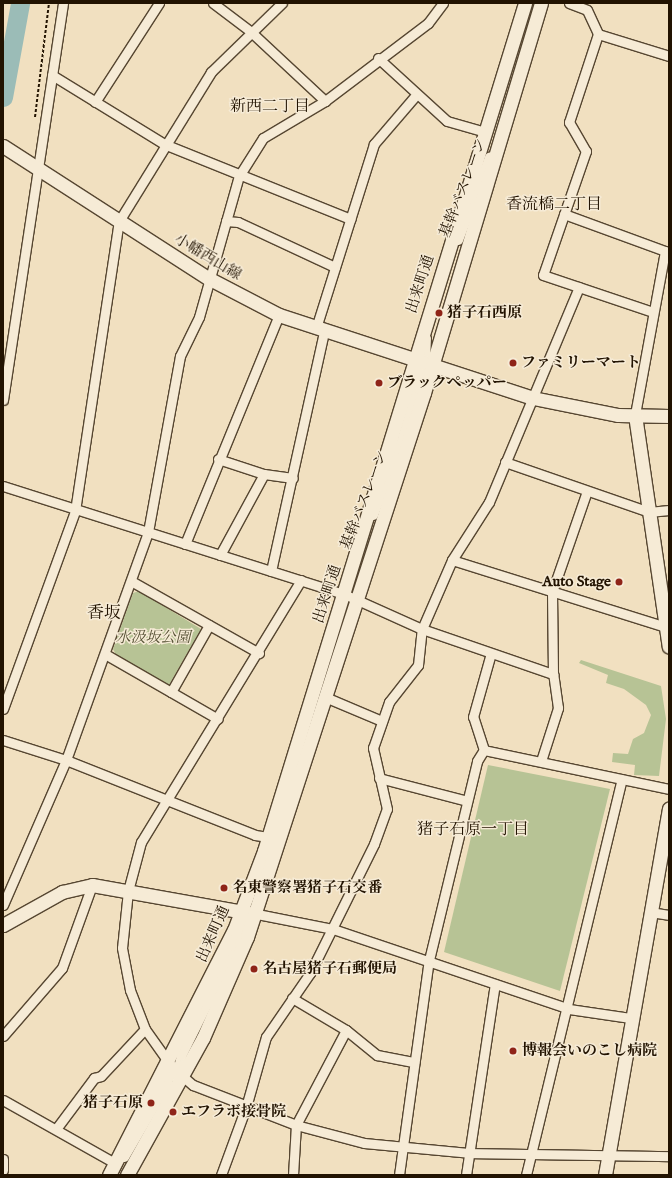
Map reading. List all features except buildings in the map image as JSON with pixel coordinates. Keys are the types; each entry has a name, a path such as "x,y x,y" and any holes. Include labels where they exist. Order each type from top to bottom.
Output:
{"main road":[{"name":"出来町通","path":"109,1175 175,1070 240,952 247,912 268,837 349,597 424,393 420,335 525,3"},
{"name":"出来町通","path":"127,1175 168,1102 182,1038 247,912 324,697 349,597 348,580 508,111 541,3"},
{"name":"小幡西山線","path":"3,146 208,278 279,315 320,330 533,398 635,416"},
{"path":"669,416 635,416 668,628 669,647"},
{"path":"605,1175 630,1018 669,810"},
{"path":"3,925 62,892 92,885 247,912"}],"street":[{"path":"3,400 63,3"},
{"path":"95,102 159,3"},
{"path":"213,3 250,31 325,101"},
{"path":"3,709 75,511 120,221 164,144 211,72 250,31 282,3"},
{"path":"3,905 66,760 148,532 180,356 199,317 208,278 239,176 263,138 325,101 378,58 428,24 443,3"},
{"path":"569,3 587,10 598,34 569,122 586,151 543,275 653,312"},
{"path":"598,34 669,56"},
{"path":"378,58 416,95 447,121 485,132"},
{"path":"52,75 164,144 239,176 350,219"},
{"path":"271,571 293,478 320,330 335,267 374,144 416,95"},
{"path":"564,214 665,251 635,416"},
{"path":"226,221 238,222 335,267"},
{"path":"221,1175 246,1107 266,1036 310,973 374,844 387,809 373,748 389,702 418,665 422,629 452,560 490,502 505,462 579,287"},
{"path":"185,544 218,459 279,315"},
{"path":"218,459 264,474 293,478"},
{"path":"505,462 649,512 669,510"},
{"path":"220,555 264,474"},
{"path":"3,486 75,511 148,532 301,580 349,597 422,629 553,674"},
{"path":"542,761 558,708 553,674 552,592 588,491"},
{"path":"452,560 668,628"},
{"path":"301,580 259,653 141,842 128,891 122,948 130,990 145,1029 175,1070 246,1107 296,1125 364,1143 469,1154 669,1156"},
{"path":"131,581 259,653"},
{"path":"171,692 209,625"},
{"path":"484,750 473,717 491,653"},
{"path":"105,654 218,720"},
{"path":"324,697 382,721"},
{"path":"3,740 66,760 167,801 268,837"},
{"path":"484,750 542,761 669,789"},
{"path":"399,1175 429,960 477,761 484,750"},
{"path":"379,778 467,801"},
{"path":"526,1175 530,1154 569,1009 622,779"},
{"path":"3,1036 62,968 92,885"},
{"path":"247,912 333,929 429,960 569,1009 630,1018"},
{"path":"650,912 669,915"},
{"path":"466,1175 495,984"},
{"path":"292,998 346,1030 377,1055 414,1062"},
{"path":"56,1129 94,1078 101,1076 145,1029"},
{"path":"293,1175 296,1125 346,1030"},
{"path":"3,1100 56,1129 114,1169"},
{"path":"3,1159 3,1170"}],"green space":[{"name":"水汲坂公園","path":"139,591 201,629 169,685 116,655 113,649 133,593"},
{"path":"581,660 661,686 666,719 659,776 634,775 635,765 612,762 613,753 628,754 633,739 644,733 651,715 646,705 624,689 606,683 608,675 579,663"},
{"path":"488,765 610,789 560,991 444,952"}],"waterway":[{"path":"3,97 20,3"}],"place":[{"name":"猪子石西原","path":"439,313"},
{"name":"ファミリーマート","path":"513,363"},
{"name":"ブラックペッパー","path":"379,383"},
{"name":"Auto Stage","path":"619,582"},
{"name":"名東警察署猪子石交番","path":"224,888"},
{"name":"名古屋猪子石郵便局","path":"254,969"},
{"name":"博報会いのこし病院","path":"513,1051"},
{"name":"猪子石原","path":"151,1103"},
{"name":"エフラボ接骨院","path":"173,1112"}],"district":[{"name":"新西二丁目","path":"270,107"},
{"name":"香流橋二丁目","path":"554,205"},
{"name":"香坂","path":"104,614"},
{"name":"猪子石原一丁目","path":"473,830"}]}
